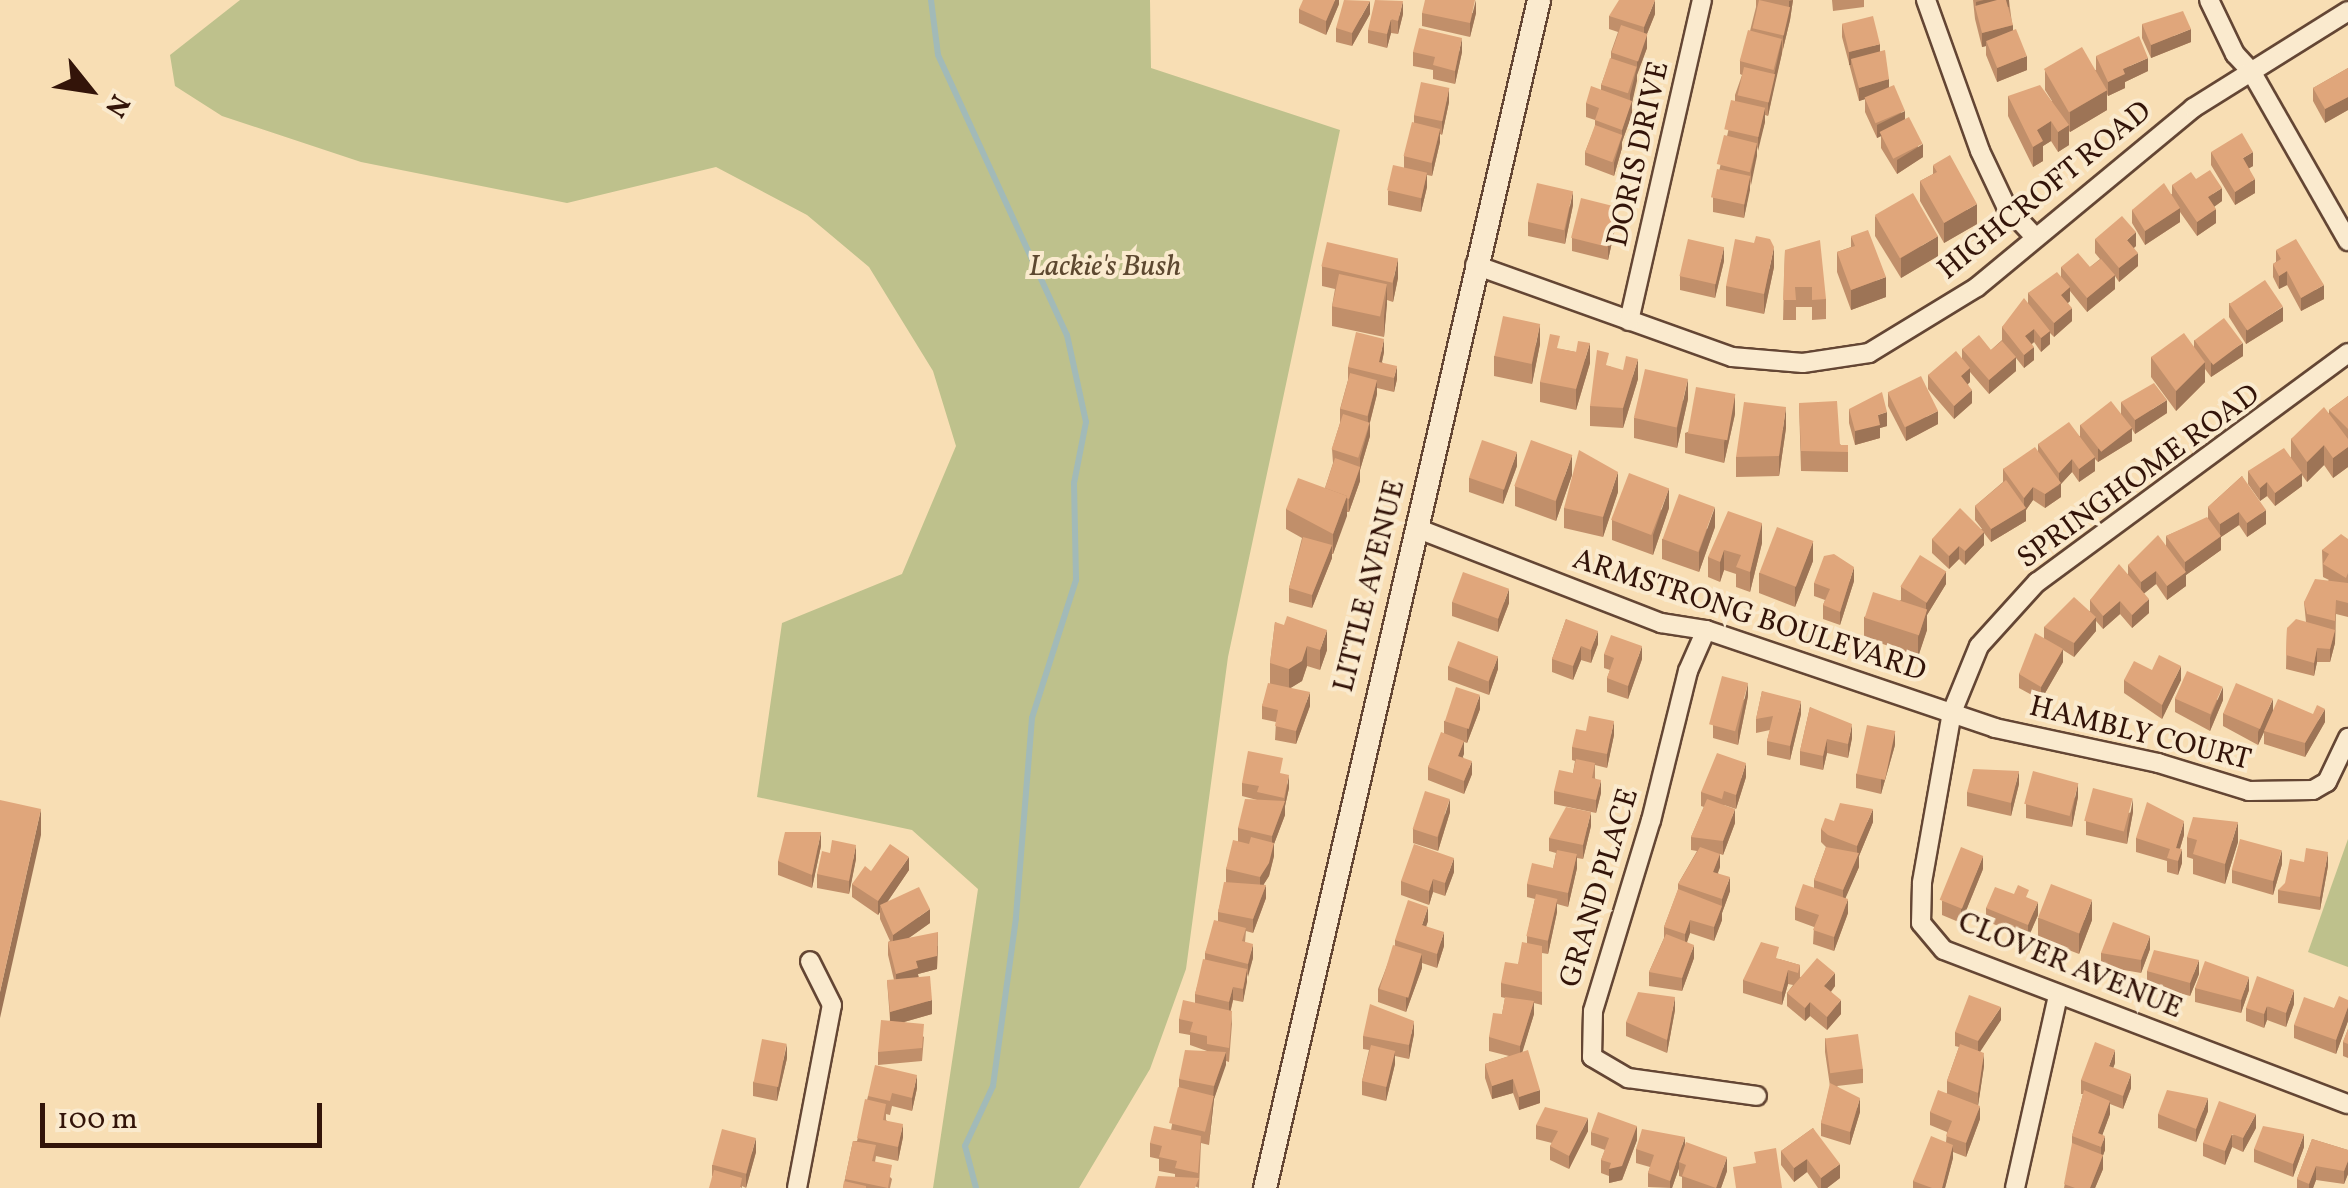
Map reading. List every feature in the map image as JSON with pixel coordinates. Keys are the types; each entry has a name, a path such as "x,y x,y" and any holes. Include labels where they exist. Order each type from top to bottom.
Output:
{"street":[{"name":"LITTLE AVENUE","path":"1265,1188 1539,0"},
{"name":"DORIS DRIVE","path":"1629,321 1702,0"},
{"path":"1926,0 1980,151 2006,206 2034,236"},
{"path":"2210,0 2235,54 2251,70 2348,241"},
{"name":"HIGHCROFT ROAD","path":"1475,265 1732,356 1804,363 1868,353 1977,287 2193,108 2348,11"},
{"name":"SPRINGHOME ROAD","path":"1952,712 1979,646 2037,582 2348,354"},
{"name":"ARMSTRONG BOULEVARD","path":"1416,528 1661,623 1706,630 1952,712"},
{"name":"GRAND PLACE","path":"1706,630 1688,671 1651,820 1592,1011 1592,1056 1628,1078 1757,1096"},
{"name":"HAMBLY COURT","path":"1952,712 2249,791 2312,790 2327,782 2348,738"},
{"name":"CLOVER AVENUE","path":"1952,712 1922,884 1921,922 1944,950 2348,1104"},
{"path":"797,1188 832,1006 810,961"},
{"path":"2015,1188 2058,995"}],"green space":[{"name":"Lackie's Bush","path":"240,0 1150,0 1151,68 1340,130 1228,657 1186,969 1150,1069 1079,1188 933,1188 978,889 912,830 757,797 782,623 902,574 956,446 933,371 869,267 807,215 716,167 567,203 361,162 222,116 175,86 170,55"},
{"path":"2348,839 2348,967 2308,952"}],"building":[{"path":"1303,0 1335,0 1326,21 1299,9"},
{"path":"1344,0 1370,1 1352,33 1336,28"},
{"path":"1375,0 1403,1 1398,21 1391,19 1387,34 1368,30"},
{"path":"1425,0 1475,0 1470,23 1422,13"},
{"path":"1619,0 1655,0 1644,27 1609,16"},
{"path":"1759,0 1790,7 1784,35 1752,28"},
{"path":"2006,0 2013,25 1982,33 1975,6"},
{"path":"2183,11 2191,29 2151,45 2142,24"},
{"path":"1873,16 1880,44 1849,52 1842,24"},
{"path":"1621,25 1647,34 1638,62 1612,52"},
{"path":"1419,28 1462,38 1455,71 1433,65 1435,57 1413,52"},
{"path":"2016,29 2027,56 1997,68 1986,41"},
{"path":"1748,30 1782,39 1774,70 1740,61"},
{"path":"2139,36 2148,58 2123,69 2125,74 2108,82 2096,56"},
{"path":"2082,47 2107,90 2069,112 2044,69"},
{"path":"1885,50 1889,79 1859,88 1851,59"},
{"path":"1610,58 1637,67 1628,93 1601,85"},
{"path":"1744,67 1775,74 1769,102 1737,95"},
{"path":"2348,68 2348,97 2325,109 2313,88"},
{"path":"1421,82 1449,88 1442,121 1414,115"},
{"path":"1894,85 1905,111 1875,123 1865,98"},
{"path":"2040,85 2069,125 2058,132 2051,121 2037,130 2043,141 2033,147 2008,96"},
{"path":"1591,86 1632,101 1622,130 1595,120 1599,108 1586,103"},
{"path":"1731,100 1765,108 1758,137 1724,129"},
{"path":"1909,117 1923,144 1893,159 1880,132"},
{"path":"1412,122 1440,129 1432,163 1404,156"},
{"path":"1595,125 1622,135 1612,162 1585,152"},
{"path":"2242,133 2253,152 2243,158 2255,179 2235,192 2211,152"},
{"path":"1724,135 1757,143 1750,172 1717,164"},
{"path":"1950,155 1977,204 1944,223 1920,181 1937,172 1933,165"},
{"path":"1393,165 1427,173 1421,198 1387,190"},
{"path":"1717,169 1750,176 1744,204 1711,197"},
{"path":"2210,170 2222,188 2208,197 2216,209 2197,222 2172,185 2191,172 2196,179"},
{"path":"1537,183 1573,191 1564,230 1528,222"},
{"path":"2164,183 2180,208 2145,231 2132,210"},
{"path":"1913,193 1938,236 1900,258 1875,215"},
{"path":"1581,198 1617,207 1607,247 1571,238"},
{"path":"2122,216 2136,232 2127,240 2138,253 2119,268 2095,239"},
{"path":"1868,230 1886,277 1851,290 1837,252 1855,246 1851,236"},
{"path":"1756,236 1770,239 1774,247 1764,294 1726,286 1735,239 1754,243"},
{"path":"1688,239 1724,247 1716,284 1679,276"},
{"path":"2296,239 2324,285 2301,298 2287,271 2279,276 2273,264 2281,259 2276,250"},
{"path":"1820,240 1826,299 1812,300 1812,287 1795,287 1796,300 1783,300 1785,250"},
{"path":"1327,242 1398,258 1393,283 1321,266"},
{"path":"2078,253 2090,267 2101,259 2115,275 2087,298 2061,267"},
{"path":"2057,272 2070,287 2061,295 2072,308 2054,323 2028,293"},
{"path":"1339,274 1387,284 1380,316 1332,306"},
{"path":"2265,280 2283,307 2247,331 2229,304"},
{"path":"2024,298 2050,331 2041,338 2034,329 2025,336 2034,347 2024,355 2002,327"},
{"path":"1503,316 1540,324 1532,364 1494,356"},
{"path":"2224,318 2243,343 2213,365 2194,340"},
{"path":"1356,332 1384,339 1379,362 1397,366 1394,378 1348,367"},
{"path":"2184,333 2205,362 2176,391 2151,357"},
{"path":"1550,334 1560,336 1557,348 1576,352 1578,341 1590,343 1576,389 1540,382"},
{"path":"1979,335 1991,350 2002,341 2016,357 1989,380 1962,349"},
{"path":"1597,350 1609,353 1606,365 1623,370 1626,356 1638,359 1623,408 1590,406"},
{"path":"1956,351 1970,368 1961,376 1972,390 1954,406 1928,375"},
{"path":"1645,369 1688,379 1677,428 1634,418"},
{"path":"1350,373 1377,380 1367,416 1340,409"},
{"path":"1921,376 1938,411 1905,427 1888,392"},
{"path":"2154,383 2167,400 2135,420 2121,402"},
{"path":"1696,387 1735,394 1727,440 1688,433"},
{"path":"1882,392 1887,412 1878,415 1880,425 1855,431 1849,409"},
{"path":"2348,396 2348,429 2329,410"},
{"path":"1837,401 1840,445 1848,445 1848,452 1801,451 1799,403"},
{"path":"2111,401 2132,428 2101,452 2080,425"},
{"path":"1744,402 1786,407 1779,456 1736,457"},
{"path":"2324,407 2348,439 2348,447 2333,458 2324,445 2307,462 2291,439"},
{"path":"1343,414 1370,423 1358,458 1332,449"},
{"path":"2069,422 2095,457 2079,469 2072,459 2059,473 2038,444"},
{"path":"1482,440 1517,452 1504,490 1469,478"},
{"path":"1531,440 1572,455 1556,501 1514,486"},
{"path":"2035,447 2061,483 2045,494 2033,487 2024,498 2003,469"},
{"path":"2284,448 2302,473 2275,493 2267,482 2260,488 2248,471"},
{"path":"1579,450 1618,472 1603,517 1564,508"},
{"path":"1335,458 1360,467 1349,499 1325,488"},
{"path":"1629,473 1669,488 1651,535 1611,520"},
{"path":"2242,476 2266,510 2247,523 2239,512 2220,524 2208,507"},
{"path":"1298,478 1347,496 1333,534 1286,509"},
{"path":"2006,480 2026,508 1991,529 1975,506"},
{"path":"1679,494 1715,507 1698,552 1663,539"},
{"path":"1960,508 1984,532 1965,551 1959,546 1949,556 1932,539"},
{"path":"1728,511 1762,523 1750,572 1736,567 1741,555 1724,550 1720,562 1708,557"},
{"path":"2207,517 2221,536 2185,562 2166,536"},
{"path":"1777,527 1813,541 1796,587 1759,573"},
{"path":"2341,534 2348,539 2346,578 2323,564 2329,554 2322,550"},
{"path":"2158,535 2186,572 2167,586 2156,571 2141,582 2128,565"},
{"path":"1303,537 1332,545 1312,595 1289,588"},
{"path":"1834,554 1854,567 1840,612 1823,605 1830,589 1814,583 1824,556"},
{"path":"1920,555 1946,571 1927,603 1900,586"},
{"path":"2119,564 2149,599 2132,615 2120,601 2103,616 2090,600"},
{"path":"1463,572 1509,589 1498,619 1452,602"},
{"path":"2315,579 2348,583 2348,603 2336,600 2335,621 2307,614 2304,602"},
{"path":"1873,592 1927,610 1919,635 1865,618"},
{"path":"2074,597 2096,617 2074,643 2044,627"},
{"path":"1287,616 1327,630 1320,650 1307,646 1302,661 1289,669 1270,663 1275,622 1284,625"},
{"path":"1566,619 1598,631 1591,650 1581,646 1573,666 1552,659"},
{"path":"2296,619 2335,630 2330,649 2317,648 2314,663 2286,655 2287,628"},
{"path":"2035,633 2063,649 2041,687 2019,674"},
{"path":"1611,635 1642,646 1628,686 1607,678 1614,658 1604,654"},
{"path":"1458,641 1498,656 1488,682 1448,666"},
{"path":"2159,655 2181,666 2162,705 2124,680 2134,661 2152,670"},
{"path":"2187,671 2223,687 2210,714 2175,698"},
{"path":"1722,676 1748,683 1735,731 1709,724"},
{"path":"1268,683 1310,692 1296,731 1275,726 1278,710 1262,706"},
{"path":"2236,683 2273,699 2260,729 2223,713"},
{"path":"1456,687 1480,695 1469,729 1445,721"},
{"path":"1762,691 1801,701 1790,746 1767,741 1773,716 1756,719"},
{"path":"2278,699 2313,714 2317,705 2325,709 2305,743 2264,731"},
{"path":"1810,707 1852,724 1848,744 1827,739 1823,756 1800,751"},
{"path":"1589,716 1614,721 1607,754 1572,747 1576,729 1586,731"},
{"path":"1867,725 1895,731 1885,780 1857,774"},
{"path":"1441,732 1464,741 1458,756 1472,761 1464,781 1428,767"},
{"path":"1248,751 1283,758 1280,773 1289,775 1284,798 1257,792 1259,786 1242,783"},
{"path":"1717,753 1746,763 1736,795 1724,791 1722,799 1701,792"},
{"path":"1576,759 1595,763 1592,778 1601,780 1596,800 1554,791 1559,770 1573,773"},
{"path":"1973,769 2019,771 2011,803 1967,792"},
{"path":"2033,771 2078,783 2070,816 2024,804"},
{"path":"2093,788 2133,799 2124,831 2084,821"},
{"path":"1425,791 1450,799 1437,837 1413,829"},
{"path":"1245,799 1285,801 1272,836 1238,828"},
{"path":"1707,799 1735,809 1723,841 1691,837"},
{"path":"0,800 41,809 0,992"},
{"path":"2147,802 2184,821 2176,848 2182,849 2178,861 2167,858 2170,849 2136,838"},
{"path":"1840,803 1873,809 1857,846 1821,829 1825,818 1834,821"},
{"path":"1566,807 1591,812 1583,845 1549,838"},
{"path":"2193,817 2238,822 2225,864 2193,854 2197,840 2187,837"},
{"path":"785,832 821,832 812,875 778,861"},
{"path":"1251,837 1274,843 1260,877 1226,869 1233,840 1249,844"},
{"path":"2240,839 2282,850 2273,881 2232,870"},
{"path":"832,840 856,845 849,881 817,874 822,851 830,853"},
{"path":"890,844 909,857 878,901 852,884 865,866 871,871"},
{"path":"1414,844 1454,858 1445,883 1433,879 1429,891 1401,881"},
{"path":"1700,847 1720,854 1713,872 1730,877 1722,899 1678,884"},
{"path":"1826,847 1859,853 1843,890 1814,880"},
{"path":"1961,847 1983,856 1962,909 1940,900"},
{"path":"2306,848 2328,852 2320,897 2278,890 2285,883 2290,859 2304,862"},
{"path":"1557,850 1577,854 1568,893 1527,884 1532,863 1553,868"},
{"path":"1224,882 1266,885 1253,919 1218,912"},
{"path":"1803,884 1848,899 1834,937 1813,930 1819,915 1795,907"},
{"path":"2051,884 2092,900 2079,933 2038,918"},
{"path":"2018,885 2029,890 2026,897 2038,902 2028,925 1986,908 1995,887 2014,894"},
{"path":"919,887 930,909 893,935 880,905"},
{"path":"1678,889 1722,906 1714,927 1690,920 1685,934 1664,927"},
{"path":"1536,894 1557,899 1548,941 1526,936"},
{"path":"1408,900 1428,907 1422,925 1444,932 1437,954 1395,940"},
{"path":"1214,920 1246,928 1242,941 1253,944 1248,964 1205,953"},
{"path":"2113,922 2150,936 2141,960 2101,953"},
{"path":"938,932 937,956 916,961 918,968 896,974 888,942"},
{"path":"1666,934 1694,945 1682,978 1649,972"},
{"path":"1522,942 1542,946 1542,992 1501,983 1505,962 1518,964"},
{"path":"1761,942 1779,947 1776,958 1800,965 1798,973 1788,970 1782,992 1743,980"},
{"path":"1393,945 1422,954 1408,998 1380,989"},
{"path":"2154,950 2199,960 2190,983 2147,971"},
{"path":"1817,958 1835,973 1824,986 1841,1000 1827,1017 1810,1002 1805,1008 1787,993"},
{"path":"1203,959 1247,969 1243,989 1233,987 1229,1002 1195,994"},
{"path":"2205,961 2249,977 2241,1000 2195,988"},
{"path":"930,976 932,1000 890,1012 887,980"},
{"path":"2257,976 2294,990 2286,1013 2267,1006 2264,1014 2246,1008"},
{"path":"1638,992 1675,997 1667,1040 1626,1022"},
{"path":"1969,995 2001,1007 1978,1041 1955,1032"},
{"path":"2339,996 2348,1000 2348,1007 2336,1040 2294,1025 2304,997 2334,1008"},
{"path":"1505,997 1534,1001 1520,1046 1489,1037 1493,1013 1502,1014"},
{"path":"1183,1000 1232,1011 1229,1048 1207,1044 1207,1036 1190,1032 1193,1022 1179,1019"},
{"path":"1370,1004 1414,1021 1409,1045 1363,1036"},
{"path":"881,1020 924,1024 922,1048 878,1052"},
{"path":"1858,1034 1863,1069 1830,1073 1825,1039"},
{"path":"762,1039 787,1044 778,1087 754,1082"},
{"path":"2095,1042 2115,1050 2109,1066 2131,1074 2123,1096 2081,1080"},
{"path":"1960,1044 1984,1053 1978,1093 1947,1081"},
{"path":"1371,1045 1395,1051 1386,1087 1362,1081"},
{"path":"1185,1050 1226,1052 1214,1086 1179,1079"},
{"path":"1528,1050 1540,1090 1519,1097 1513,1079 1492,1086 1485,1064"},
{"path":"875,1065 917,1075 912,1098 892,1093 890,1101 868,1096"},
{"path":"1830,1083 1860,1098 1850,1132 1821,1123"},
{"path":"1178,1087 1214,1096 1205,1132 1169,1123"},
{"path":"1938,1090 1980,1106 1966,1143 1946,1136 1952,1121 1930,1112"},
{"path":"2084,1090 2110,1101 2098,1133 2105,1136 2101,1147 2072,1136"},
{"path":"2167,1090 2208,1098 2196,1129 2158,1114"},
{"path":"865,1099 886,1104 883,1120 903,1124 898,1147 857,1138"},
{"path":"2219,1101 2256,1114 2243,1138 2232,1134 2225,1151 2203,1143"},
{"path":"1545,1107 1588,1118 1569,1156 1550,1146 1558,1131 1536,1125"},
{"path":"1598,1112 1637,1126 1622,1166 1609,1169 1611,1163 1601,1160 1609,1138 1591,1132"},
{"path":"1154,1126 1201,1136 1198,1173 1175,1168 1177,1161 1159,1157 1162,1146 1150,1143"},
{"path":"2263,1126 2304,1134 2293,1164 2254,1149"},
{"path":"1813,1128 1840,1164 1821,1178 1807,1159 1794,1168 1781,1151"},
{"path":"722,1129 756,1138 746,1174 712,1165"},
{"path":"1642,1129 1685,1137 1670,1181 1648,1173 1654,1155 1636,1149"},
{"path":"1931,1136 1953,1145 1942,1188 1913,1181"},
{"path":"2312,1139 2348,1150 2344,1171 2316,1166 2309,1184 2297,1179"},
{"path":"853,1141 876,1145 872,1161 892,1165 888,1188 845,1179"},
{"path":"1686,1142 1727,1157 1716,1188 1682,1176 1686,1165 1679,1162"},
{"path":"2072,1143 2103,1155 2090,1188 2064,1184"},
{"path":"1776,1148 1782,1188 1736,1188 1733,1167 1756,1163 1754,1152"},
{"path":"714,1170 742,1178 740,1188 709,1188"},
{"path":"1158,1176 1199,1178 1195,1188 1155,1188"},
{"path":"844,1181 866,1186 866,1188 843,1188"}],"waterway":[{"path":"931,0 938,55 1067,335 1086,422 1074,483 1076,580 1032,718 1016,918 993,1086 965,1146 976,1188"}]}
